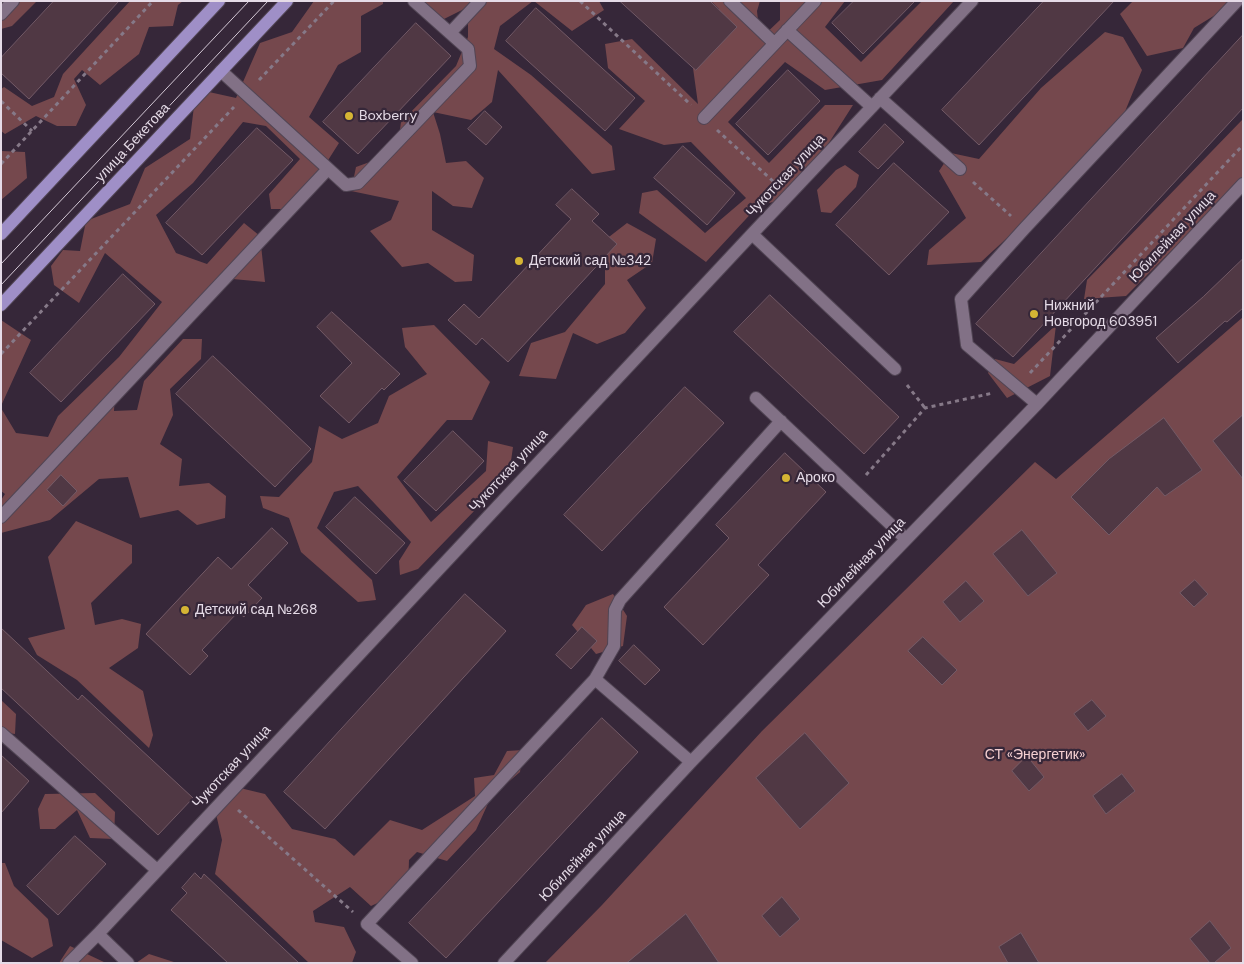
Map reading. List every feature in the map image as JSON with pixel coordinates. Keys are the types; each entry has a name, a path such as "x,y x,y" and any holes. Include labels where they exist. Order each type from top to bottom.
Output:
{"main road":[{"path":"1,234 219,1"},
{"name":"улица Бекетова","path":"1,305 287,1"}],"street":[{"path":"1,14 13,1"},
{"path":"221,71 346,185 358,183 470,66 468,49 414,1"},
{"path":"450,33 480,1"},
{"path":"730,1 774,43"},
{"path":"704,118 814,1"},
{"name":"Чукотская улица","path":"69,963 972,1"},
{"path":"1037,404 966,345 961,299 1024,228 1237,1"},
{"path":"787,30 960,169"},
{"path":"1,517 328,169"},
{"name":"Юбилейная улица","path":"504,963 691,762 1037,404 1243,184"},
{"path":"752,234 895,370"},
{"path":"756,398 906,539"},
{"path":"412,963 367,924 595,679 614,646 614,610 620,600 781,421"},
{"path":"595,679 691,762"},
{"path":"1,733 157,870"},
{"path":"98,934 128,963"}],"path":[{"path":"1,164 154,1"},
{"path":"1,354 334,1"},
{"path":"580,1 788,196"},
{"path":"1,101 32,131"},
{"path":"854,490 925,408 1017,387 1243,145"},
{"path":"960,169 1024,228"},
{"path":"895,370 925,408"},
{"path":"237,810 367,924"}],"green space":[{"path":"5,1 37,1 12,26 1,29 1,5"},
{"path":"130,1 183,1 178,5 173,26 149,27 139,54 100,85 82,70 74,79 86,105 76,126 57,126 36,116 5,134 1,131 1,89 4,87 32,106 54,97 63,74"},
{"path":"314,1 383,1 383,4 361,16 361,52 338,65 309,117 339,143 297,209 271,209 269,194 300,159 266,126 243,122 193,183 156,215 176,253 207,264 244,223 260,236 265,282 222,278 115,392 114,411 137,410 144,381 183,339 202,339 201,359 170,389 173,415 160,444 182,459 179,486 209,483 226,496 225,518 197,525 178,510 140,518 128,477 99,479 50,520 1,533 1,500 5,494 1,491 1,408 16,433 48,437 58,416 119,357 162,302 105,253 79,303 54,285 51,266 63,250 80,251 86,221 130,204 145,168 190,139 194,106 209,92 236,98 260,43 292,32"},
{"path":"421,1 533,1 500,26 494,49 531,75 612,146 615,170 592,174 498,70 492,102 471,120 433,112 446,163 466,161 484,178 472,208 453,206 432,191 432,230 474,255 472,281 455,282 428,263 402,267 370,231 391,220 399,201 351,191 356,167 397,152 401,122 456,66 468,37 468,7 444,19"},
{"path":"534,1 599,1 604,10 572,31"},
{"path":"711,1 760,1 757,11 760,39 780,20 780,1 845,1 825,27 861,62 922,1 954,1 882,80 825,90 785,62 728,122 769,163 825,105 853,105 795,196 758,206 706,262 639,213 642,193 657,190 705,233 746,198 691,142 664,145 619,129 645,101 608,68 605,44 632,39 698,104 693,68 711,49 719,9"},
{"path":"1133,1 1238,1 1194,28 1183,48 1147,56 1120,14"},
{"path":"1105,32 1123,37 1142,70 1124,114 1008,237 981,262 927,265 929,250 966,218 939,171 951,153 979,159 1041,88"},
{"path":"1243,119 1243,179 1126,296 1084,299 1087,280"},
{"path":"1,151 25,152 27,178 1,200"},
{"path":"845,165 859,175 856,187 831,213 821,212 817,190 836,170"},
{"path":"627,223 656,239 652,263 627,280 646,308 625,333 597,344 573,333 556,379 519,376 531,343 565,332 605,284 605,240"},
{"name":"СТ «Энергетик»","path":"1243,317 1243,963 545,963 602,905 762,731 1035,462 1056,479"},
{"path":"1,320 31,340 1,406"},
{"path":"434,325 490,382 472,420 447,420 397,477 431,522 486,471 488,441 513,447 509,475 418,569 400,575 399,561 411,542 358,486 334,492 317,528 372,580 376,600 358,602 301,552 289,518 263,508 260,496 279,497 312,462 319,426 342,439 378,423 389,396 427,374 405,347 402,328"},
{"path":"1056,325 1050,376 1007,398 988,373 995,359 1014,364"},
{"path":"76,521 132,545 132,563 91,603 95,625 122,619 141,624 138,648 109,668 143,691 153,735 149,748 77,680 37,655 28,638 65,629 48,557"},
{"path":"613,594 627,616 623,646 596,654 572,625 586,605"},
{"path":"1,700 16,714 15,734 1,732"},
{"path":"523,750 520,772 491,797 476,830 447,861 417,852 409,860 408,889 371,906 350,887 313,911 315,922 344,927 356,952 352,963 309,963 215,874 222,840 216,814 240,788 265,794 292,829 335,839 354,856 390,820 422,830 475,796 474,778 494,775 507,751"},
{"path":"95,793 115,812 114,839 90,838 77,810 55,829 40,829 38,809 45,794"},
{"path":"1,863 5,863 14,886 48,919 53,946 32,958 1,940"},
{"path":"70,946 106,963 59,963"},
{"path":"149,954 177,963 136,963"}],"building":[{"path":"54,1 119,1 29,99 1,73 1,58"},
{"path":"620,1 710,1 737,27 696,70"},
{"path":"854,1 915,1 863,54 832,23"},
{"path":"1044,1 1114,1 979,145 942,110"},
{"path":"536,8 635,98 605,131 506,41"},
{"path":"416,23 451,56 358,154 323,122"},
{"path":"1243,35 1243,108 1013,357 976,324"},
{"path":"788,70 820,101 768,155 736,124"},
{"path":"485,111 502,127 486,145 468,129"},
{"path":"885,124 904,142 878,169 859,152"},
{"path":"257,128 293,160 202,255 166,223"},
{"path":"683,146 735,193 707,225 654,178"},
{"path":"894,163 949,212 889,275 836,225"},
{"path":"572,189 599,214 592,221 617,244 508,362 482,338 476,345 448,320 464,304 479,318 571,219 556,205"},
{"path":"1243,259 1243,308 1227,322 1225,321 1178,363 1156,338"},
{"path":"123,274 155,304 61,402 30,373"},
{"path":"770,295 899,417 864,454 734,332"},
{"path":"332,312 400,374 384,390 382,388 349,423 320,396 352,363 317,327"},
{"path":"213,356 311,449 275,487 176,394"},
{"path":"685,387 724,423 602,551 564,515"},
{"path":"1243,415 1243,479 1213,441"},
{"path":"1164,418 1202,470 1165,496 1157,487 1109,535 1071,497 1109,459"},
{"path":"453,431 484,461 436,511 404,481"},
{"path":"785,453 826,492 758,565 769,575 703,645 664,607 729,538 716,525"},
{"path":"61,475 77,491 63,506 47,490"},
{"path":"355,497 405,543 376,574 326,527"},
{"path":"272,528 288,543 248,585 262,598 244,617 238,612 202,650 208,656 190,675 146,634 218,557 231,569"},
{"path":"1022,530 1057,573 1028,596 993,554"},
{"path":"1195,580 1208,594 1194,607 1180,593"},
{"path":"966,581 984,601 960,622 943,602"},
{"path":"465,594 506,631 325,829 284,792"},
{"path":"582,627 597,641 571,669 556,655"},
{"path":"1,628 78,700 82,695 193,798 158,835 1,688"},
{"path":"923,637 957,670 942,685 908,651"},
{"path":"634,645 660,670 645,685 619,661"},
{"path":"1092,700 1106,716 1088,731 1074,714"},
{"path":"602,718 638,752 446,958 409,923"},
{"path":"805,733 849,783 800,829 756,778"},
{"path":"1,755 29,781 1,813"},
{"path":"1027,756 1044,777 1029,791 1012,771"},
{"path":"1122,774 1135,791 1106,814 1093,796"},
{"path":"75,836 106,864 58,915 27,886"},
{"path":"195,873 201,879 204,874 299,963 228,963 171,910 187,893 182,888"},
{"path":"782,897 800,919 780,937 762,916"},
{"path":"686,914 719,963 627,963"},
{"path":"1210,921 1231,948 1214,963 1210,963 1190,939"},
{"path":"1021,933 1039,963 1008,963 999,947"}],"tram line":[{"path":"1,264 249,1"},
{"path":"1,285 268,1"}],"place":[{"name":"Boxberry","path":"349,116"},
{"name":"Детский сад №342","path":"519,261"},
{"name":"Нижний Новгород 603951","path":"1034,314"},
{"name":"Ароко","path":"786,478"},
{"name":"Детский сад №268","path":"185,610"}]}
